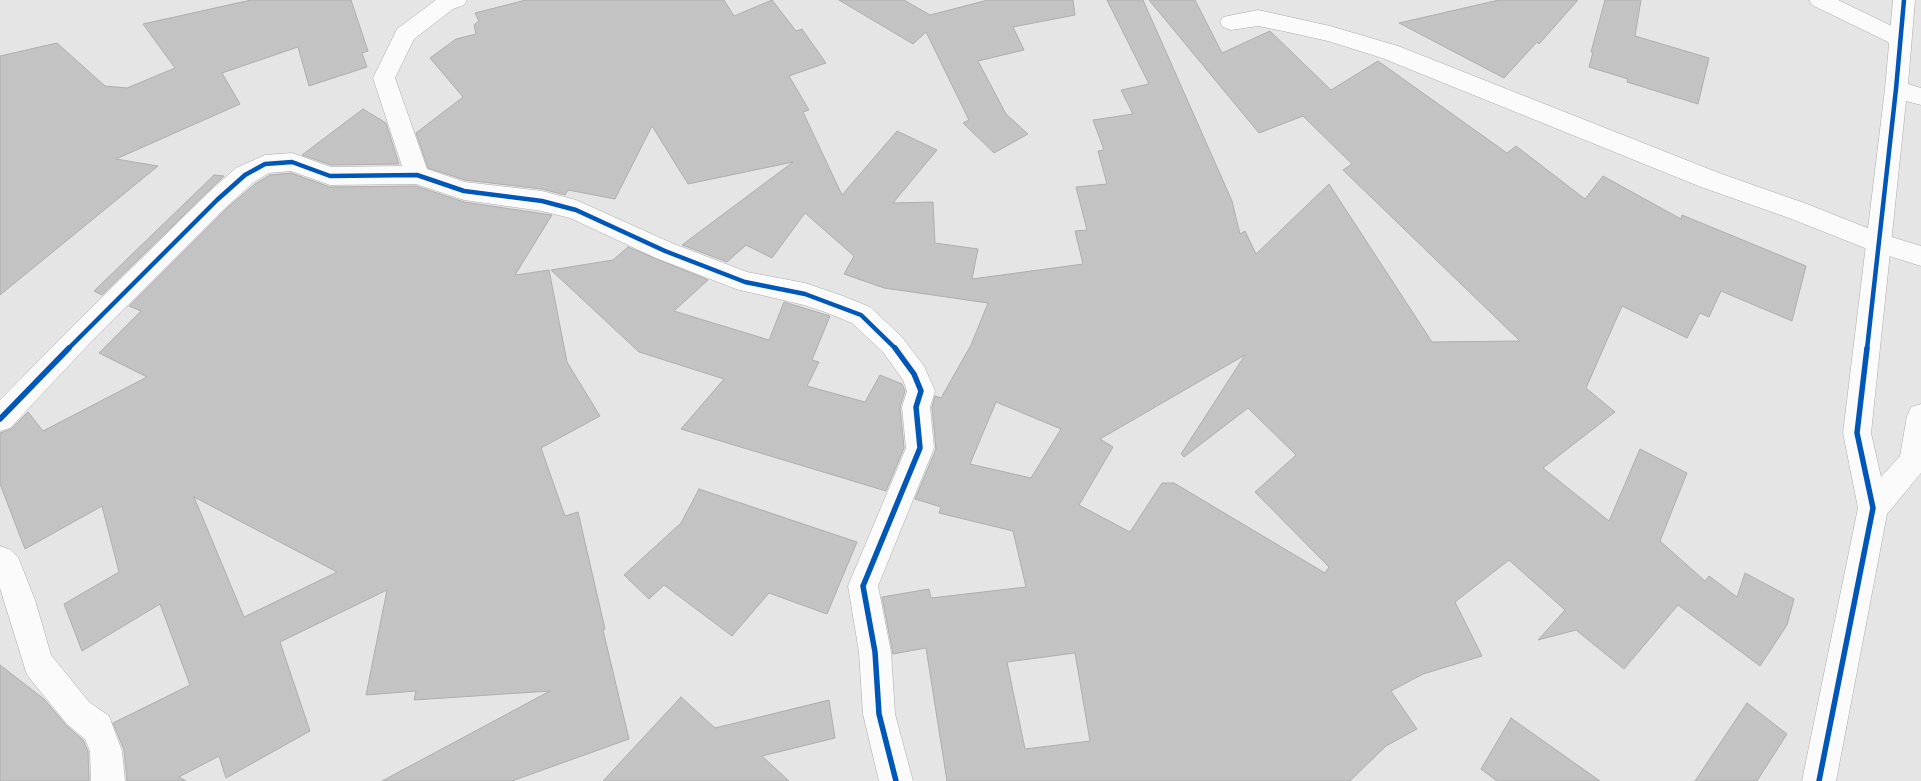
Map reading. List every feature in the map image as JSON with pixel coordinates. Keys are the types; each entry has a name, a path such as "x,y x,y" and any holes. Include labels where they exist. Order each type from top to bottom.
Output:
{"street":[{"path":"417,175 384,78 405,34 445,4 456,0"},
{"path":"1820,0 1896,37 1900,43"},
{"path":"1819,781 1873,508 1857,434 1896,89 1904,0"},
{"path":"1231,22 1258,18 1330,34 1390,52 1710,180 1798,211 1879,243 1921,256"},
{"path":"1896,89 1921,97"},
{"path":"0,419 80,336 245,175 264,164 292,162 330,176 417,175 464,191 542,200 576,210 665,251 745,282 805,294 861,315 892,344 914,374 921,391 916,407 920,448 863,586 875,652 879,714 896,781"},
{"path":"1873,508 1913,461 1921,416"},
{"path":"0,560 7,567 20,600 38,664 78,713 97,728 106,751 108,781"}],"building":[{"path":"251,0 351,0 368,51 362,53 367,67 309,86 298,47 222,73 240,104 116,159 158,166 0,295 0,56 57,43 105,86 127,88 175,68 143,24"},
{"path":"526,0 724,0 734,16 772,0 796,31 802,29 826,63 789,76 809,110 803,112 842,195 897,131 937,150 893,203 933,202 935,243 978,249 972,279 1083,264 1075,231 1087,230 1076,187 1107,184 1098,151 1104,150 1093,120 1133,114 1121,90 1149,84 1107,0 1143,0 1232,201 1240,234 1245,231 1256,254 1329,184 1432,342 1520,341 1343,170 1352,164 1303,116 1259,133 1149,0 1195,0 1222,53 1270,31 1331,90 1378,61 1507,153 1516,146 1585,199 1603,176 1681,219 1682,215 1806,266 1792,321 1721,291 1709,317 1700,313 1687,338 1622,306 1586,388 1615,412 1543,468 1609,521 1640,449 1687,473 1660,541 1705,581 1709,576 1737,597 1745,573 1794,599 1787,625 1760,666 1678,605 1624,669 1576,630 1538,640 1565,610 1509,560 1455,602 1482,656 1423,674 1391,691 1417,729 1386,746 1350,781 947,781 926,648 893,654 882,597 929,589 931,598 1026,587 1013,531 939,513 941,507 915,499 936,449 932,407 935,396 941,398 971,345 988,303 884,288 844,274 854,256 805,213 772,258 746,245 727,262 682,245 793,162 688,184 652,126 615,199 568,190 565,195 542,189 465,180 428,168 416,133 463,97 430,58 456,39 476,34 474,25 479,21 475,13","holes":["1245,355 1181,454 1184,457 1248,408 1296,455 1255,492 1329,567 1325,573 1174,483 1162,483 1130,532 1079,505 1113,447 1100,439","996,402 1061,429 1031,478 970,464","1075,653 1090,741 1025,749 1007,662"]},
{"path":"839,0 904,0 930,15 988,0 1073,0 1075,15 1013,27 1024,50 978,61 1006,114 1028,134 994,153 963,123 969,120 926,32 913,44"},
{"path":"1499,0 1578,0 1539,44 1537,42 1504,78 1399,23"},
{"path":"1605,0 1641,0 1635,36 1709,58 1698,104 1627,82 1628,79 1589,67 1593,52 1591,52"},
{"path":"363,109 386,123 399,164 331,165 302,155"},
{"path":"291,173 330,187 416,186 464,202 552,215 515,275 549,270 567,362 600,416 541,448 565,516 578,512 629,739 512,781 382,781 550,691 414,700 416,691 366,695 387,590 280,642 310,731 226,778 219,756 179,777 186,781 127,781 124,750 113,723 190,685 160,604 82,651 64,604 119,572 102,506 25,549 0,484 0,433 11,429 28,412 43,431 147,377 99,353 141,311 129,306 227,208 255,184 270,175","holes":["194,497 337,572 244,617"]},
{"path":"214,175 224,176 102,295 94,291"},
{"path":"628,247 708,280 674,311 769,340 784,302 830,316 812,360 819,362 807,386 865,402 880,375 902,384 905,391 900,407 904,448 886,491 681,429 724,379 639,352 551,270 613,260"},
{"path":"699,489 857,542 827,614 769,593 732,636 664,585 649,599 624,575 681,523"},
{"path":"0,665 44,699 66,725 83,740 88,751 89,781 0,781"},
{"path":"681,697 715,728 829,700 835,738 762,756 789,781 603,781"},
{"path":"1747,703 1787,734 1757,781 1695,781"},
{"path":"1511,718 1600,781 1497,781 1481,769"}],"cycle path":[{"path":"1819,781 1873,508 1857,433 1896,89 1904,0"},
{"path":"0,419 80,336 217,200 245,175 265,164 292,162 330,176 417,175 464,191 542,201 576,210 665,251 745,282 805,294 834,304 861,315 892,344 914,374 921,391 916,407 920,448 863,586 875,652 879,714 896,781"}]}
